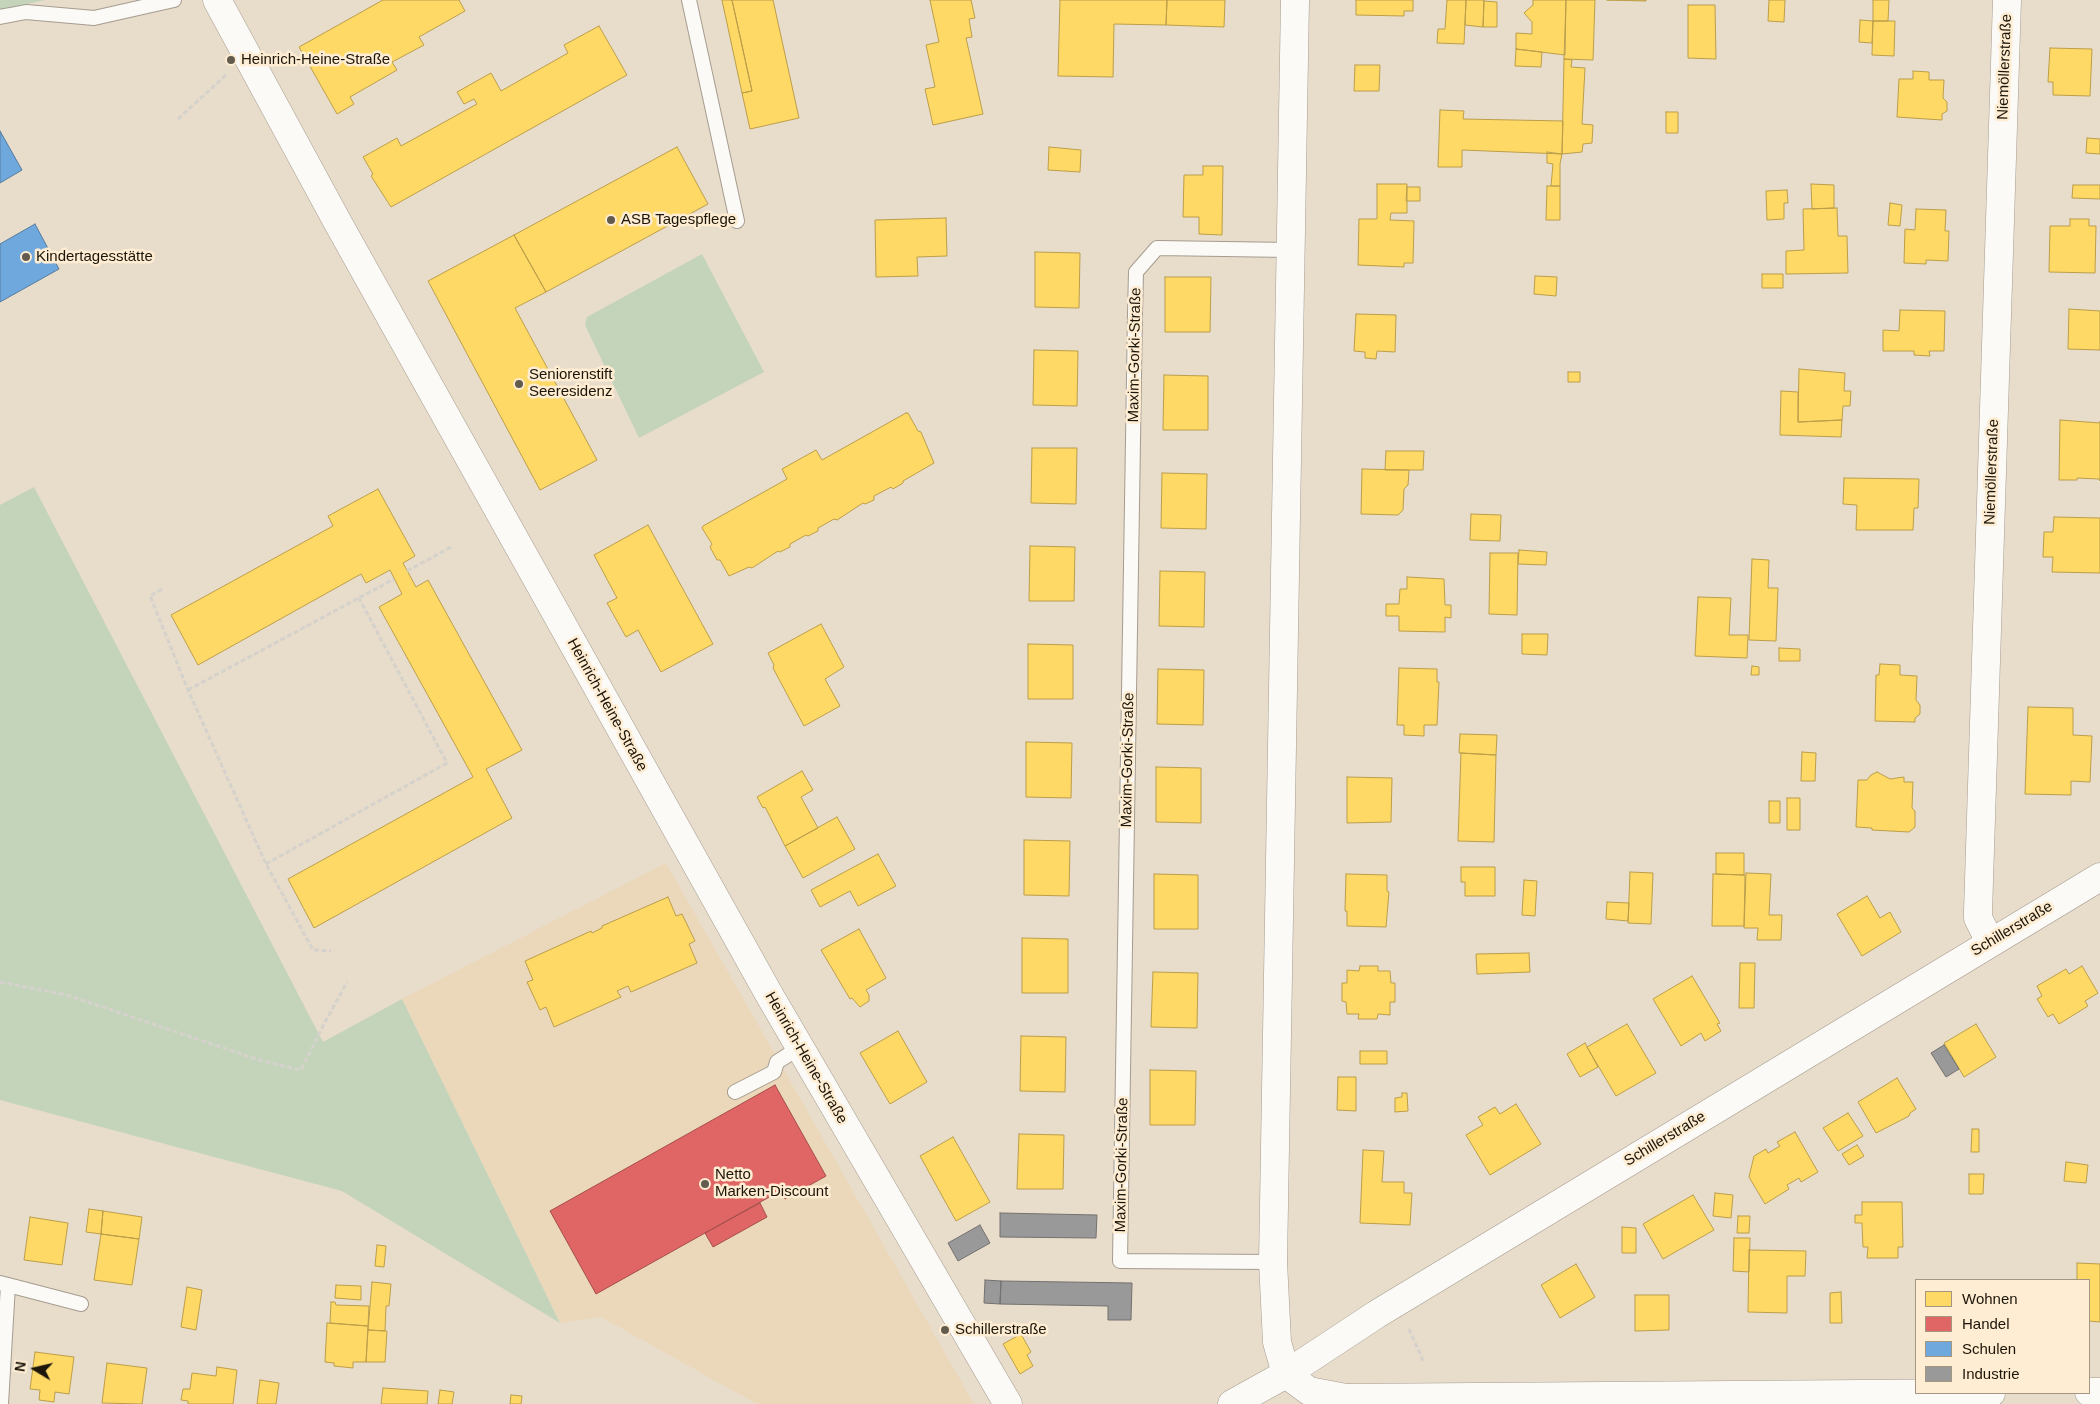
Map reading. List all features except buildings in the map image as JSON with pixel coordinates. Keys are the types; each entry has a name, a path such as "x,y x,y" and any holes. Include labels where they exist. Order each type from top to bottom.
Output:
{"street":[{"name":"Heinrich-Heine-Straße","path":"217,0 333,214 799,1048 1008,1404"},
{"path":"1295,0 1273,1262 1276,1342 1286,1374 1309,1391 1346,1398 1915,1394"},
{"name":"Niemöllerstraße","path":"1990,942 1978,918 1978,912 2007,0"},
{"name":"Schillerstraße","path":"1232,1404 1286,1374 1377,1314 2100,877"}],"lane":[{"path":"0,17 26,12 94,18 174,0"},
{"path":"689,0 737,221"},
{"name":"Maxim-Gorki-Straße","path":"1273,1262 1120,1261 1136,272 1157,248 1290,250"},
{"path":"735,1092 774,1072 777,1062 799,1048"},
{"path":"1,1404 4,1284 80,1304"}],"path":[{"path":"178,119 232,70"},
{"path":"408,571 453,546"},
{"path":"188,690 394,579"},
{"path":"162,589 150,596 188,690 266,864 313,950 331,951"},
{"path":"266,864 447,763 359,598"},
{"path":"0,982 67,995 262,1060 301,1070 347,982"},
{"path":"1408,1329 1424,1363"}],"shaded area":[{"path":"666,863 974,1404 757,1404 601,1317 560,1323 402,999"}],"green space":[{"path":"0,0 45,0 0,10"},
{"path":"702,254 764,372 639,438 585,325 587,317"},
{"path":"34,487 323,1042 402,999 560,1323 342,1191 0,1100 0,505"}],"place":[{"name":"Heinrich-Heine-Straße","path":"231,60"},
{"name":"ASB Tagespflege","path":"611,220"},
{"name":"Kindertagesstätte","path":"26,257"},
{"name":"Seniorenstift Seeresidenz","path":"519,384"},
{"name":"Netto Marken-Discount","path":"705,1184"},
{"name":"Schillerstraße","path":"945,1330"}]}
